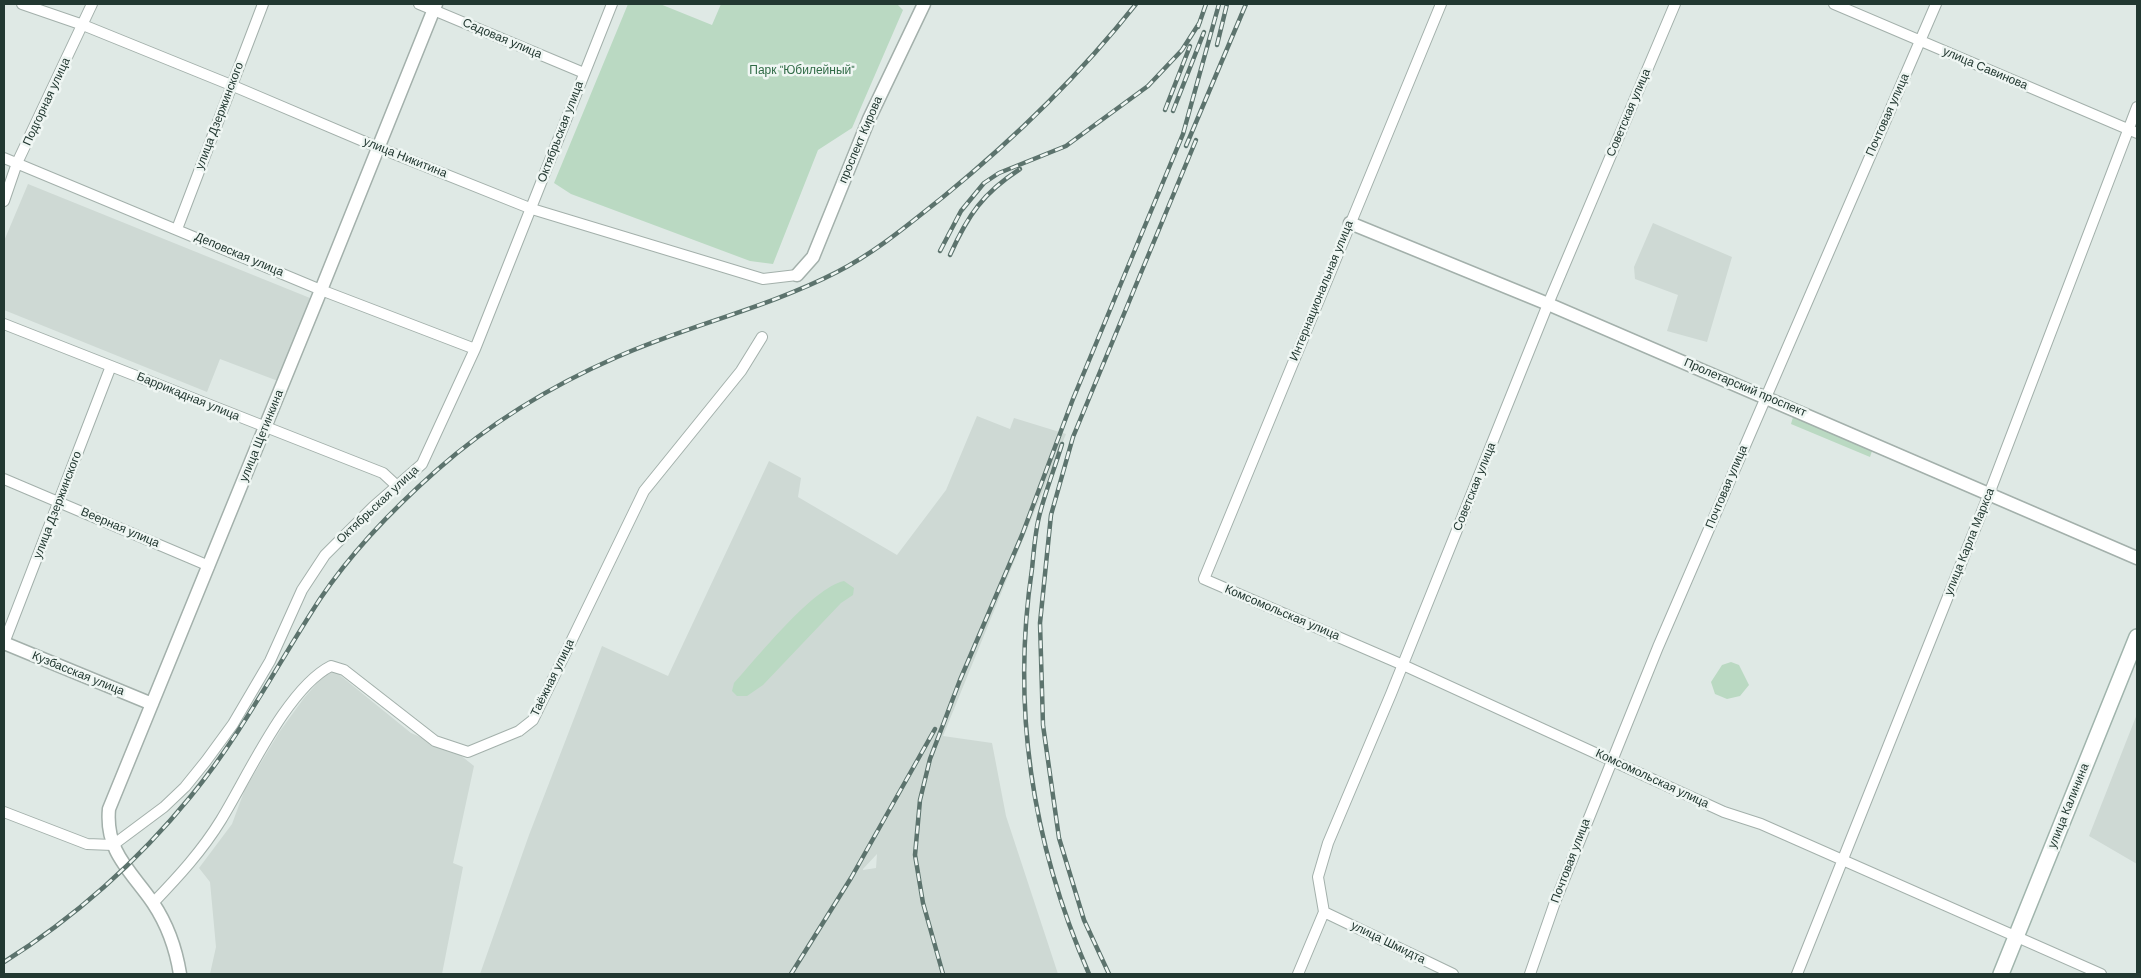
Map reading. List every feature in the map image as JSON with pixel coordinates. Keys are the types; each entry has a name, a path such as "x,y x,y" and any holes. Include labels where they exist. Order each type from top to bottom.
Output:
{"main road":[{"name":"улица Калинина","path":"2001,974 2137,637"}],"street":[{"name":"улица Никитина","path":"22,4 83,25 532,209 763,279 797,275"},
{"name":"Подгорная улица","path":"4,201 17,163 92,4"},
{"name":"улица Дзержинского","path":"177,229 231,85 264,4"},
{"name":"Садовая улица","path":"420,4 434,7 584,73"},
{"name":"Октябрьская улица","path":"113,844 164,807 185,787 233,724 270,661 312,574 325,555 422,464 475,349 612,4"},
{"name":"проспект Кирова","path":"797,275 813,257 869,119 924,4"},
{"name":"Интернациональная улица","path":"1204,579 1441,4"},
{"name":"Советская улица","path":"1324,912 1318,877 1328,843 1403,665 1548,304 1675,4"},
{"name":"улица Савинова","path":"1834,4 2132,131"},
{"name":"Почтовая улица","path":"1530,974 1555,902 1611,760 1765,397 1936,4"},
{"name":"улица Щетинкина","path":"180,974 177,956 171,939 153,903 125,867 113,844 107,828 109,809 266,428 434,7"},
{"name":"улица Карла Маркса","path":"1797,974 2132,131 2137,107"},
{"name":"Деповская улица","path":"4,158 321,290 475,349"},
{"name":"Пролетарский проспект","path":"1350,223 1548,304 2137,558"},
{"name":"Баррикадная улица","path":"4,324 383,473 397,486"},
{"name":"Таёжная улица","path":"153,903 185,870 220,822 271,732 318,673 331,666 344,670 435,741 468,752 519,731 533,720 644,491 741,371 762,337"},
{"name":"улица Дзержинского","path":"4,643 111,366"},
{"name":"Веерная улица","path":"4,479 209,566"},
{"name":"Комсомольская улица","path":"1204,579 1403,665 1724,812 1761,824 1842,862 2101,974"},
{"name":"Кузбасская улица","path":"4,643 152,704"},
{"path":"4,812 87,844 113,844"},
{"path":"1298,974 1324,912"},
{"name":"улица Шмидта","path":"1324,912 1453,974"}],"shaded area":[{"path":"28,184 310,298 278,381 220,359 207,392 4,310 4,241"},
{"path":"1653,223 1732,257 1707,342 1667,331 1678,295 1635,279 1634,267"},
{"path":"977,416 1010,429 1014,418 1066,434 943,736 992,743 1006,816 1058,974 480,974 529,835 602,646 668,676 769,461 801,478 798,497 897,555 946,490","holes":["877,854 876,868 863,870"]},
{"path":"327,672 336,672 411,733 459,754 474,766 453,863 463,867 442,974 210,974 216,947 210,882 199,868 232,824 245,789 280,731 304,698"},
{"path":"2137,714 2137,864 2089,836"}],"green space":[{"name":"Парк \"Юбилейный\"","path":"628,4 660,4 712,25 721,4 897,4 903,10 852,128 818,150 773,264 750,261 571,194 554,183"},
{"path":"1793,417 1872,451 1870,457 1791,424"},
{"path":"844,581 854,588 853,595 841,603 763,685 747,696 737,696 732,691 734,683 771,641 801,609 831,586"},
{"path":"1731,662 1739,665 1749,685 1740,696 1727,699 1715,694 1711,682 1722,665"}],"railway":[{"path":"4,962 55,927 104,887 171,820 226,749 320,599 346,564 405,499 457,453 478,436 523,406 593,368 672,335 810,285 865,256 943,197 1045,106 1092,56 1136,4"},
{"path":"1198,27 1206,4"},
{"path":"943,974 923,903 915,855 920,800 930,759 960,680 1022,535 1073,399 1183,134 1219,4"},
{"path":"1217,45 1227,4"},
{"path":"1186,146 1246,4"},
{"path":"940,251 961,211 984,183 999,173 1066,146 1148,86 1182,50 1200,22"},
{"path":"1173,111 1204,32"},
{"path":"1165,110 1190,46"},
{"path":"1109,974 1084,920 1059,838 1043,725 1040,623 1051,515 1073,437 1196,140"},
{"path":"950,255 963,228 986,196 1020,169"},
{"path":"1062,444 1042,504 1035,541 1026,622 1024,673 1026,725 1031,775 1040,825 1069,925 1089,974"},
{"path":"791,974 851,878 935,729"}]}
